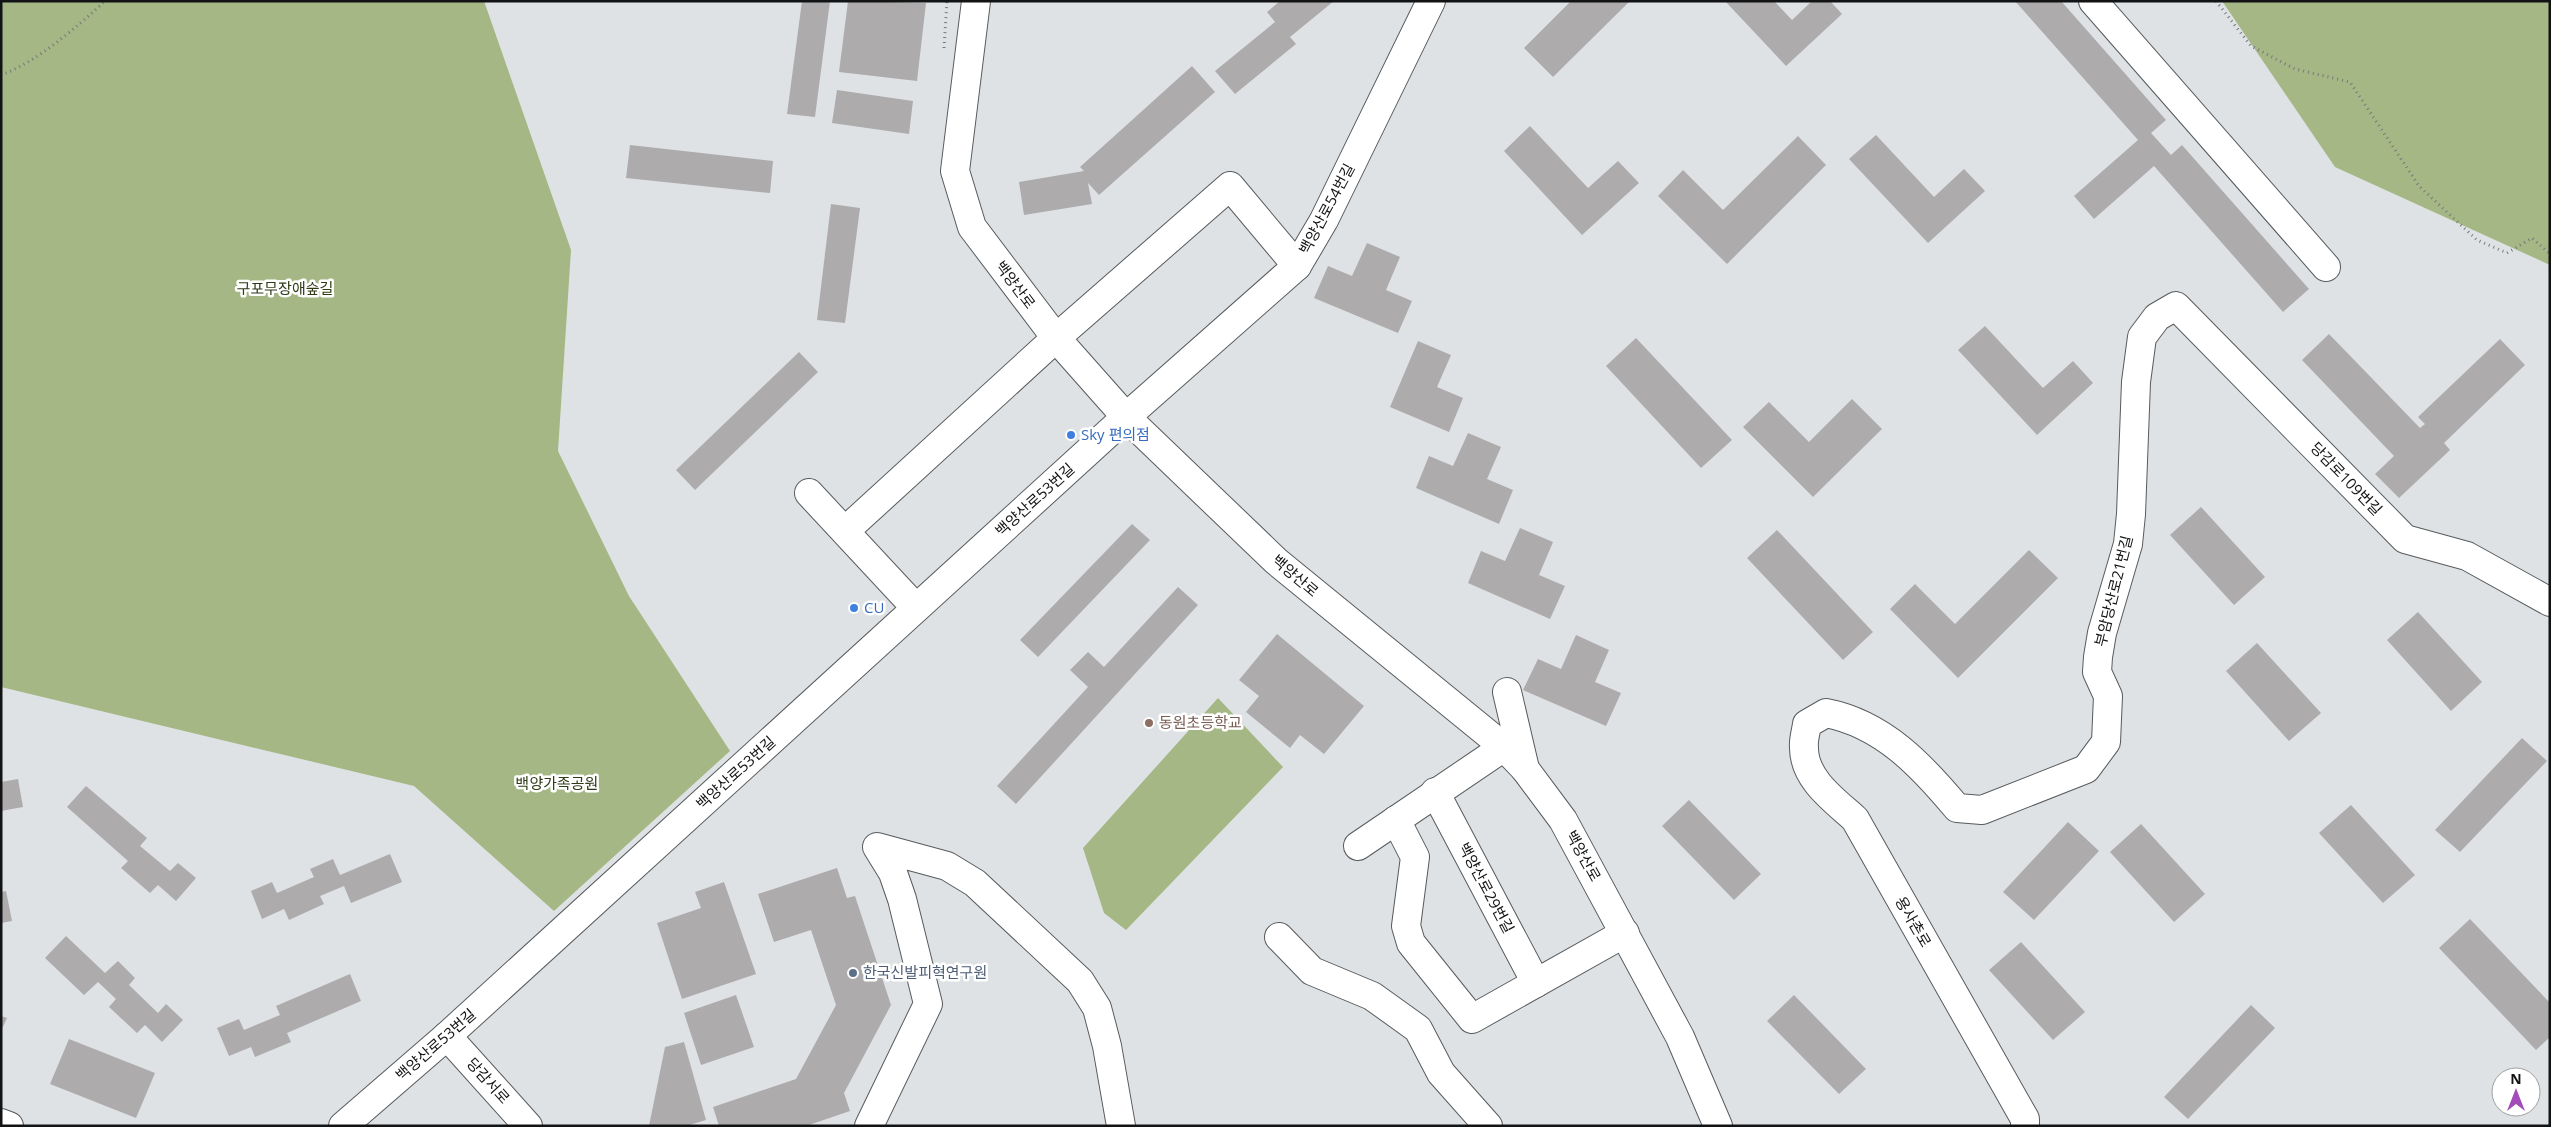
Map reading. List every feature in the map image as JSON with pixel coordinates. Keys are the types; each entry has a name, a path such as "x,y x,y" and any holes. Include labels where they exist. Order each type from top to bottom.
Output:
{"street":[{"name":"백양산로","path":"976,1 955,171 972,227 1056,338 1126,417 1276,561 1504,747 1525,769 1563,820 1625,933 1680,1037 1718,1126"},
{"name":"백양산로54번길","path":"1126,417 1296,266 1324,220 1431,1"},
{"path":"2093,1 2326,267"},
{"path":"845,531 1056,338 1230,186 1296,266"},
{"name":"당감로109번길","path":"2176,306 2405,539 2467,556 2550,602"},
{"name":"부암당산로21번길","path":"1807,724 1826,713 1848,717 1868,726 1899,747 1957,808 1982,810 2086,769 2106,742 2108,696 2097,672 2098,657 2102,633 2128,544 2132,514 2136,382 2142,338 2158,317 2176,306"},
{"name":"백양산로53번길","path":"342,1126 448,1036 1126,417"},
{"path":"809,492 916,608"},
{"path":"1507,692 1525,769"},
{"name":"용사촌로","path":"1807,724 1804,748 1808,772 1829,796 1855,819 2025,1119 2025,1126"},
{"path":"1358,846 1504,747"},
{"name":"백양산로29번길","path":"1435,792 1536,983"},
{"path":"1396,820 1415,856 1406,926 1410,943 1472,1019 1625,933"},
{"path":"869,1126 928,1004 902,899 893,873 877,847 947,866 975,883 1080,980 1097,1008 1107,1046 1121,1126"},
{"path":"1279,937 1312,972 1372,996 1418,1029 1441,1073 1488,1126"},
{"name":"당감서로","path":"448,1036 528,1126"},
{"path":"1,1122 9,1126"}],"path":[{"path":"1,74 14,70 50,46 105,1"},
{"path":"944,52 947,1"},
{"path":"2216,1 2251,46 2295,68 2350,82 2419,186 2477,240 2507,253 2532,238 2550,254"}],"green space":[{"name":"구포무장애숲길","path":"1,1 484,1 571,250 558,451 629,596 730,751 554,911 414,786 1,687"},
{"path":"2222,1 2550,1 2550,265 2335,167"},
{"path":"1218,698 1283,767 1126,930 1104,913 1083,848"}],"building":[{"path":"802,1 830,1 815,117 787,114"},
{"path":"848,1 926,3 917,81 839,72"},
{"path":"1280,1 1334,1 1290,37 1296,44 1235,94 1215,71 1275,22 1267,12"},
{"path":"1571,1 1630,1 1553,77 1524,48"},
{"path":"1725,1 1774,1 1792,20 1812,1 1830,1 1842,14 1786,66"},
{"path":"2015,1 2061,1 2166,120 2151,133 2171,155 2182,145 2309,289 2283,312 2154,166 2094,219 2074,196 2138,140"},
{"path":"1192,66 1215,92 1099,195 1088,183 1092,204 1024,215 1019,182 1084,171 1080,167"},
{"path":"837,90 913,101 909,134 832,123"},
{"path":"1530,126 1588,188 1618,161 1639,183 1582,235 1504,151"},
{"path":"1876,135 1934,197 1964,169 1985,191 1928,243 1849,159"},
{"path":"1798,136 1826,165 1727,264 1658,196 1683,170 1723,210"},
{"path":"630,145 773,161 770,193 626,178"},
{"path":"831,204 860,208 845,323 817,320"},
{"path":"1367,243 1400,257 1386,290 1412,301 1398,333 1314,298 1328,266 1352,276"},
{"path":"1985,326 2043,388 2073,361 2093,383 2037,435 1958,350"},
{"path":"2329,334 2420,428 2425,424 2418,417 2500,339 2525,365 2444,443 2450,450 2399,498 2375,474 2394,456 2302,360"},
{"path":"1636,338 1732,440 1701,468 1606,366"},
{"path":"1418,341 1451,355 1437,387 1463,398 1449,432 1390,407"},
{"path":"799,352 818,372 695,490 676,470"},
{"path":"1852,399 1882,429 1813,497 1743,427 1769,402 1809,442"},
{"path":"1468,433 1501,447 1487,479 1513,490 1499,524 1416,488 1429,456 1453,466"},
{"path":"2201,507 2265,577 2234,605 2170,535"},
{"path":"1132,524 1150,540 1038,657 1020,640"},
{"path":"1520,528 1553,542 1539,575 1565,586 1550,619 1468,583 1481,551 1505,561"},
{"path":"1777,530 1873,632 1843,660 1747,558"},
{"path":"2029,550 2058,578 1958,678 1890,609 1915,584 1955,624"},
{"path":"1178,587 1198,605 1016,804 997,786 1088,687 1070,670 1088,652 1104,667"},
{"path":"2418,612 2482,682 2451,711 2387,640"},
{"path":"1277,634 1364,706 1324,754 1300,735 1290,748 1246,712 1259,696 1239,680"},
{"path":"1576,635 1609,650 1595,682 1621,693 1606,726 1523,690 1538,659 1561,669"},
{"path":"2257,643 2321,713 2289,741 2226,671"},
{"path":"2522,738 2547,761 2460,852 2435,830"},
{"path":"18,779 23,807 1,811 1,782"},
{"path":"86,786 147,838 140,846 170,871 178,863 196,878 176,901 158,885 150,893 121,868 128,861 67,807"},
{"path":"1689,800 1761,874 1734,900 1662,826"},
{"path":"2351,805 2415,875 2383,903 2319,833"},
{"path":"2068,822 2099,851 2034,920 2003,892"},
{"path":"2141,824 2205,894 2174,922 2110,852"},
{"path":"390,854 402,882 351,903 344,886 320,896 324,904 289,920 284,909 262,919 251,891 272,882 277,893 314,877 310,869 333,859 340,875"},
{"name":"한국신발피혁연구원","path":"837,868 847,898 855,896 891,1005 844,1093 850,1111 806,1126 719,1126 713,1107 796,1079 836,1005 811,930 774,942 758,894"},
{"path":"724,882 756,974 682,999 657,923 701,908 695,892"},
{"path":"6,891 12,921 1,923 1,892"},
{"path":"2470,919 2550,1003 2550,1037 2536,1050 2439,948"},
{"path":"66,936 105,973 118,961 135,978 129,985 158,1013 166,1004 183,1020 162,1042 145,1025 137,1033 109,1007 116,999 98,982 84,995 45,958"},
{"path":"2021,942 2085,1012 2053,1040 1989,970"},
{"path":"350,974 361,1001 287,1033 291,1042 255,1057 251,1047 229,1056 217,1028 239,1019 244,1030 280,1015 276,1006"},
{"path":"736,995 754,1047 701,1065 684,1013"},
{"path":"1794,995 1866,1069 1839,1094 1767,1021"},
{"path":"2251,1005 2275,1028 2188,1119 2164,1097"},
{"path":"1,1016 7,1018 1,1031"},
{"path":"69,1039 155,1073 136,1118 50,1084"},
{"path":"684,1042 706,1120 686,1126 649,1126 665,1047"}],"place":[{"name":"Sky 편의점","path":"1071,435"},
{"name":"CU","path":"854,608"},
{"name":"동원초등학교","path":"1149,723"},
{"name":"한국신발피혁연구원","path":"853,973"}],"park label":[{"name":"백양가족공원","path":"557,784"}]}
